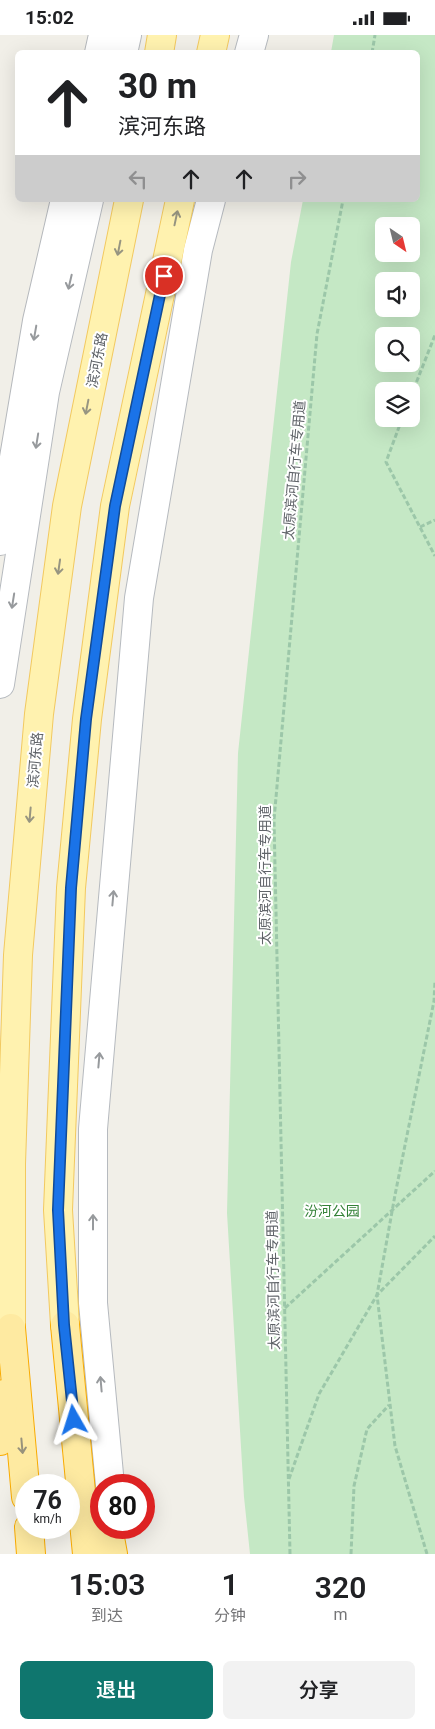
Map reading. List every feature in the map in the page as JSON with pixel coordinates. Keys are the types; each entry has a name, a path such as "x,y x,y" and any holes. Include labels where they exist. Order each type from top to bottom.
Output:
{"highway":[{"path":"64,1325 96,1474"},
{"path":"64,1325 87,1554"},
{"path":"0,1441 11,1328"},
{"path":"11,1328 24,1474"},
{"path":"30,1539 32,1554"},
{"path":"110,1539 113,1554"}],"main road":[{"path":"100,50 103,35"},
{"path":"124,50 127,35"},
{"path":"160,50 162,35"},
{"path":"212,50 215,35"},
{"path":"250,50 254,35"},
{"path":"0,541 37,321 65,202"},
{"path":"0,684 45,392 89,202"},
{"name":"滨河东路","path":"11,1328 11,1164 18,955 39,713 67,506 129,202"},
{"path":"64,1325 58,1210 71,888 86,719 115,506 180,202"},
{"path":"109,1474 94,1303 93,1129 139,598 198,250 210,202"},
{"path":"116,1539 118,1554"}],"path":[{"path":"372,50 375,35"},
{"name":"太原滨河自行车专用道","path":"290,1554 274,820 317,334 343,202"},
{"path":"417,382 435,335"},
{"path":"399,427 386,462 435,556"},
{"path":"420,527 435,520"},
{"path":"427,1554 395,1446 377,1295 434,1001 435,981"},
{"path":"284,1308 435,1171"},
{"path":"288,1481 319,1394 377,1295 435,1236"},
{"path":"351,1554 354,1486 367,1429 390,1404"}],"green space":[{"name":"汾河公园","path":"334,35 435,35 435,1554 250,1554 244,1497 227,1213 238,753 291,262 303,202 420,202 420,50 331,50"}],"route":[{"path":"74,1420 64,1325 58,1210 71,888 86,719 115,506 164,276"}]}
